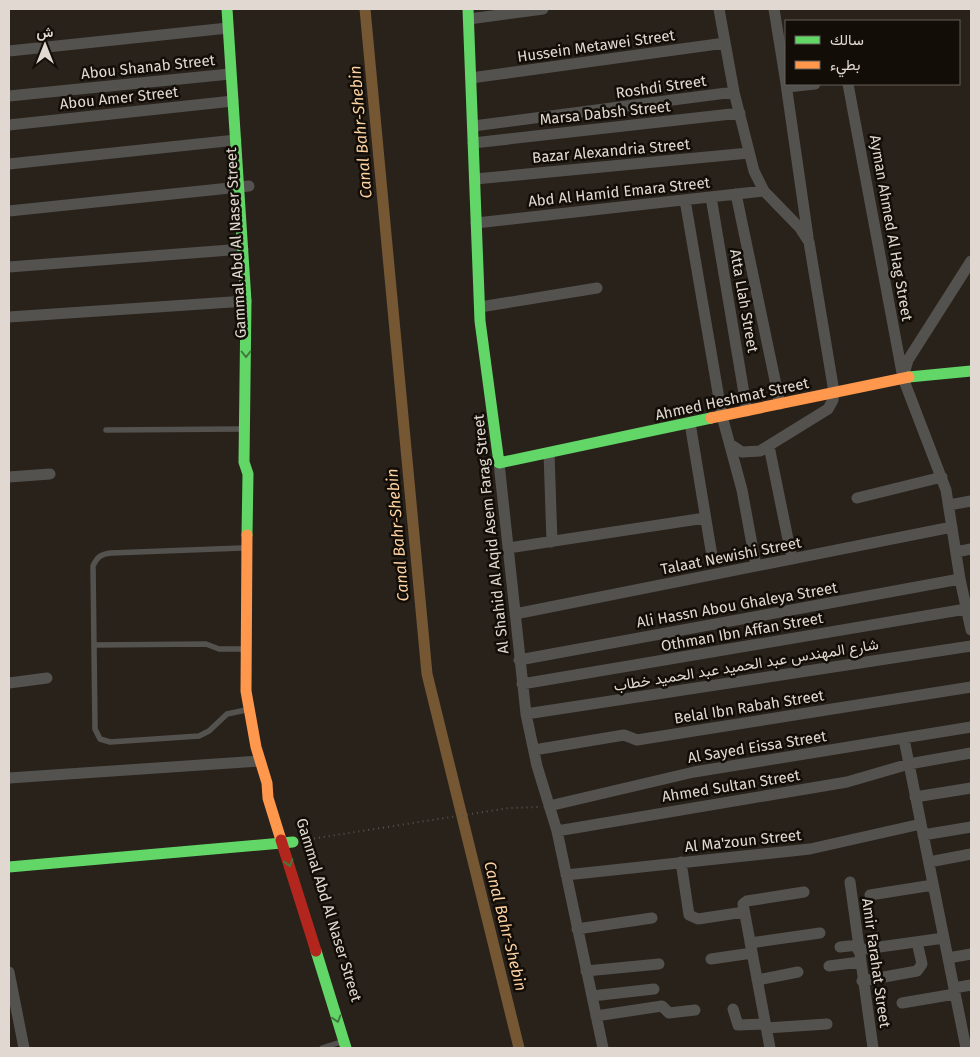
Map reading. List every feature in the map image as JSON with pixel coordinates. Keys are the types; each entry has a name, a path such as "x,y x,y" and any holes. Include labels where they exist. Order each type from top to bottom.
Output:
{"main road":[{"name":"Gammal Abd Al Naser Street","path":"227,9 236,140 254,244 257,364 254,459 248,474"},
{"name":"Gammal Abd Al Naser Street","path":"236,9 244,186 243,249 246,301 244,462 248,474 245,649 248,710 260,762 268,783 267,795 288,842 356,1048"},
{"name":"Al Shahid Al Aqid Asem Farag Street","path":"468,14 480,307 500,463"},
{"name":"Ahmed Heshmat Street","path":"500,463 903,378 971,371"},
{"name":"Gammal Abd Al Naser Street","path":"288,842 345,1045"},
{"path":"9,868 288,842"}],"street":[{"path":"468,14 543,9"},
{"path":"719,9 734,92 754,171 764,191 800,228 809,242"},
{"path":"774,9 785,73"},
{"path":"9,51 228,28"},
{"name":"Hussein Metawei Street","path":"471,78 725,43"},
{"name":"Abou Shanab Street","path":"9,96 230,74"},
{"path":"730,444 738,450 748,453 760,451 828,409 833,400 834,392 809,242 787,85"},
{"name":"Ayman Ahmed Al Hag Street","path":"848,85 903,378 942,477 949,505 959,577 971,630"},
{"name":"Roshdi Street","path":"472,126 734,92"},
{"name":"Abou Amer Street","path":"9,125 232,102"},
{"name":"Marsa Dabsh Street","path":"473,142 740,113"},
{"path":"9,164 236,140"},
{"name":"Bazar Alexandria Street","path":"475,179 749,153"},
{"path":"9,210 244,186"},
{"name":"Abd Al Hamid Emara Street","path":"476,223 764,191"},
{"path":"736,194 780,404"},
{"name":"Atta Llah Street","path":"711,197 747,411"},
{"path":"685,200 722,416 742,490 756,566"},
{"path":"9,267 243,249"},
{"path":"903,378 908,360 971,260"},
{"path":"480,307 597,288"},
{"path":"9,318 246,301"},
{"path":"690,423 712,556"},
{"path":"769,446 792,559"},
{"path":"549,453 552,542"},
{"name":"Al Shahid Al Aqid Asem Farag Street","path":"500,463 526,714 534,750 557,830 603,1048"},
{"path":"9,477 50,474"},
{"path":"857,498 942,477"},
{"path":"949,505 971,501"},
{"path":"508,548 705,518"},
{"name":"Talaat Newishi Street","path":"515,614 952,527"},
{"path":"956,552 971,549"},
{"name":"Ali Hassn Abou Ghaleya Street","path":"519,660 971,574"},
{"name":"Othman Ibn Affan Street","path":"522,684 966,609"},
{"name":"شارع المهندس عبد الحميد عبد الحميد خطاب","path":"526,714 971,646"},
{"path":"9,683 47,678"},
{"name":"Belal Ibn Rabah Street","path":"534,750 624,735 637,740 971,687"},
{"name":"Al Sayed Eissa Street","path":"550,806 694,772 971,727"},
{"path":"904,739 966,1048"},
{"name":"Ahmed Sultan Street","path":"557,830 847,782 909,764 971,753"},
{"path":"9,778 260,762"},
{"path":"915,797 971,788"},
{"name":"Al Ma'zoun Street","path":"566,875 810,849 922,829 971,827"},
{"path":"928,862 971,854"},
{"path":"681,862 689,915 692,918 698,919 744,912"},
{"name":"Amir Farahat Street","path":"850,882 862,981 873,1048"},
{"path":"870,895 933,885"},
{"path":"770,1048 743,904 747,901 804,892"},
{"path":"577,929 652,918"},
{"path":"711,960 751,948 820,932"},
{"path":"840,948 944,938"},
{"path":"862,981 917,971 922,964 918,942"},
{"path":"948,958 971,954"},
{"path":"828,966 860,962"},
{"path":"586,971 659,964"},
{"path":"9,972 24,1048"},
{"path":"757,980 798,972"},
{"path":"902,1003 954,991 971,985"},
{"path":"592,996 654,989"},
{"path":"596,1016 662,1006 669,1013 695,1010"},
{"path":"733,1009 738,1025 827,1024"}],"lane":[{"path":"106,430 245,429"},
{"path":"246,548 111,553 99,556 93,566 95,729 100,739 104,742 199,736 209,731 227,714 248,710"},
{"path":"94,645 206,644 219,649 245,649"},
{"path":"322,1048 345,1045"}],"path":[{"path":"288,842 509,808 550,806"}],"waterway":[{"name":"Canal Bahr-Shebin","path":"365,9 427,674 519,1048"}],"traffic: fast":[{"path":"227,9 246,301 244,462 248,474 247,535"},
{"path":"468,9 480,321 499,463 711,418"},
{"path":"909,377 971,371"},
{"path":"9,867 293,842"},
{"path":"316,951 346,1048"}],"traffic: slow":[{"path":"711,418 909,377"},
{"path":"247,535 246,691 256,747 267,783 268,798 281,840"}],"traffic: jam":[{"path":"281,840 316,951"}]}
